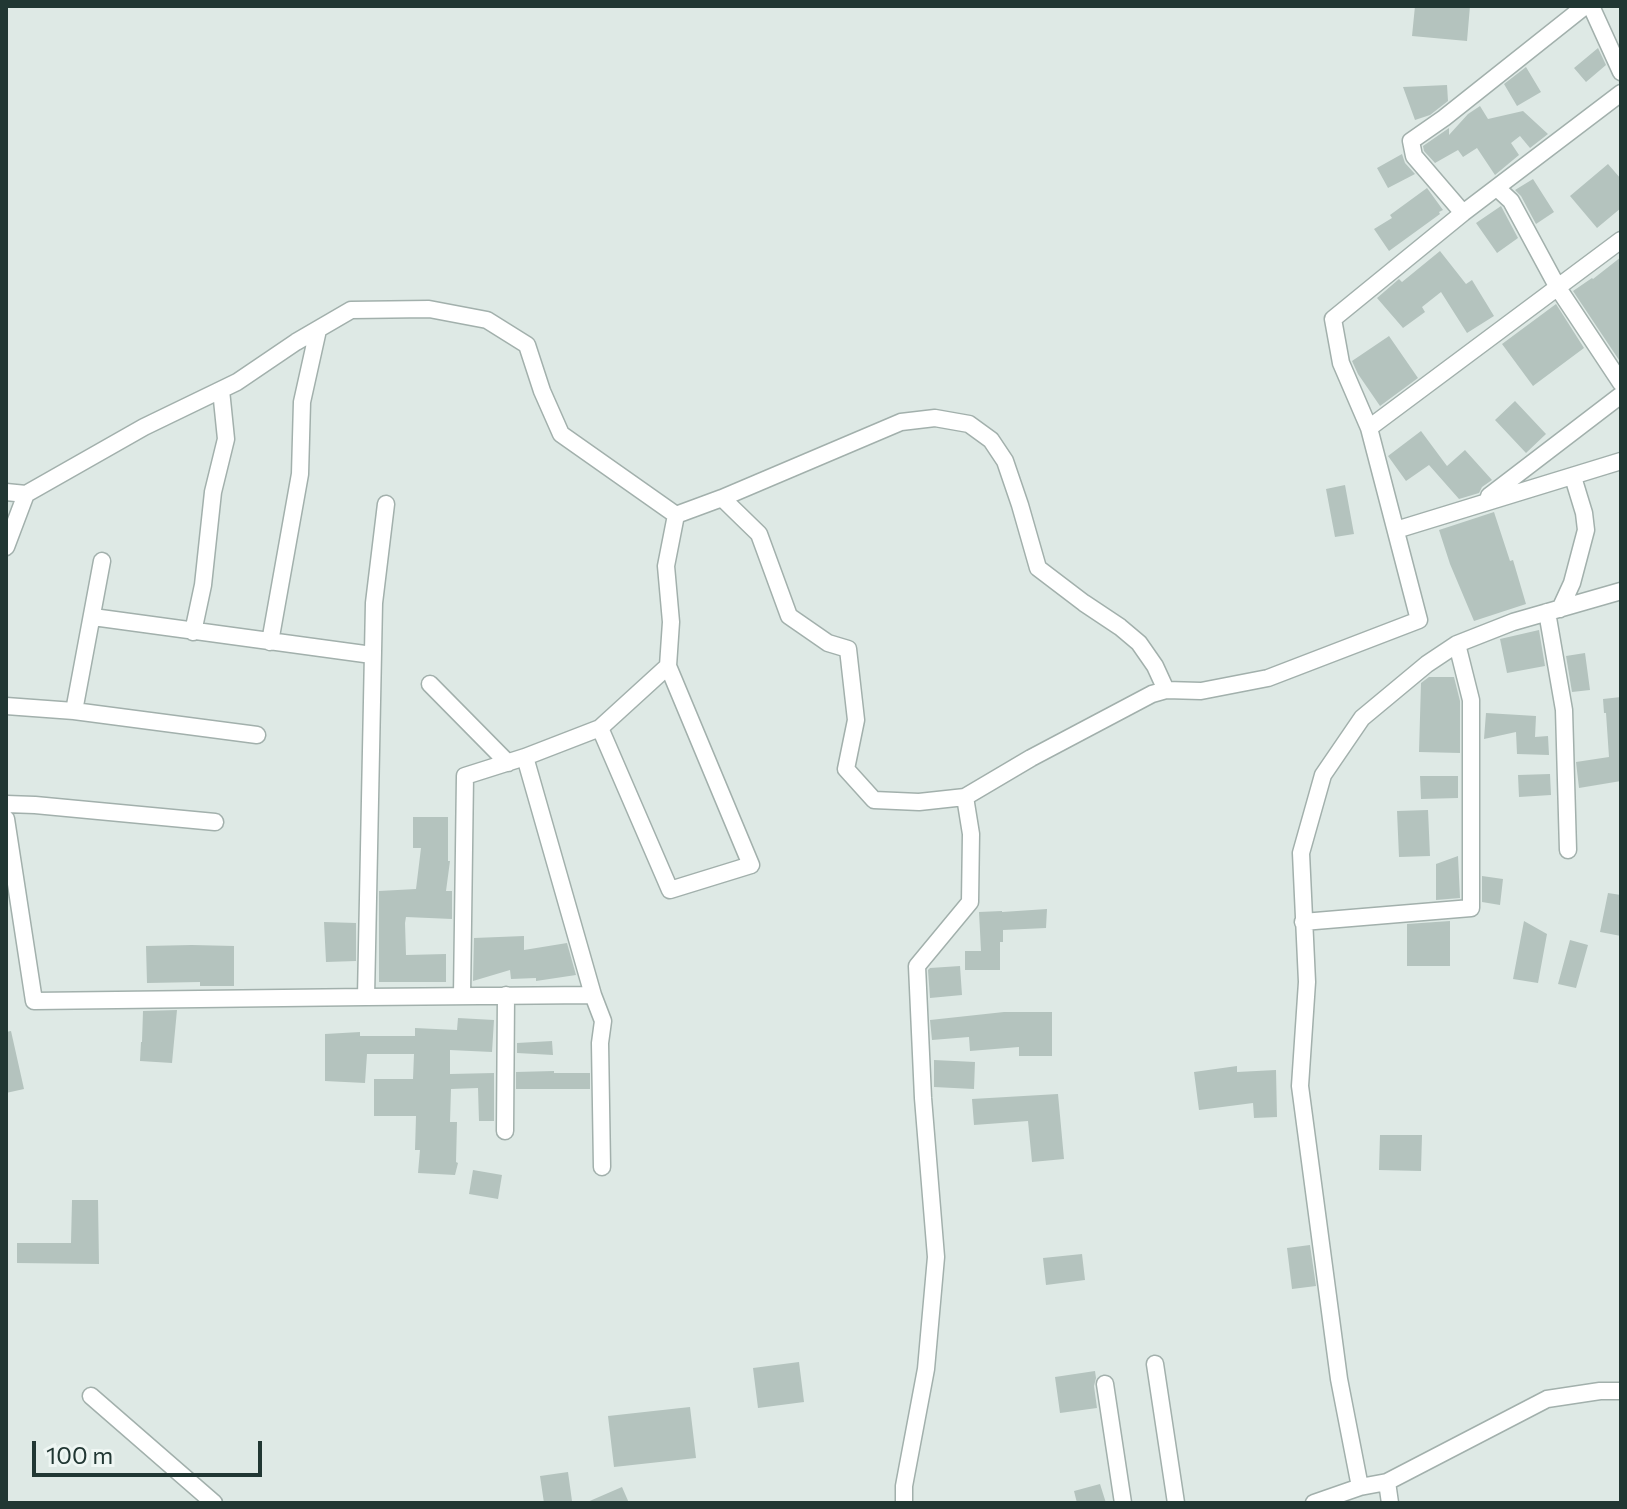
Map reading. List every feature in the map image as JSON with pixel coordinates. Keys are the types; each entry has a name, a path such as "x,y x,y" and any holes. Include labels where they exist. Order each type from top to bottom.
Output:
{"street":[{"path":"1463,213 1414,156 1411,141 1588,6 1621,72"},
{"path":"722,498 759,534 789,616 828,643 848,649 856,720 846,769 874,800 919,802 965,797 1152,694 1166,690 1201,691 1268,678 1419,620 1369,428 1341,363 1333,319 1463,213 1621,93"},
{"path":"1497,188 1511,201 1558,288 1621,383"},
{"path":"1369,428 1621,240"},
{"path":"6,492 26,494 144,427 237,382 351,310 429,309 487,320 527,345 542,391 561,434 676,515"},
{"path":"270,642 300,474 302,402 318,330"},
{"path":"193,632 203,585 213,492 226,439 221,390"},
{"path":"1480,503 1621,395"},
{"path":"676,515 901,422 935,418 969,424 991,440 1005,461 1038,568 1139,643 1155,666 1166,690"},
{"path":"1552,448 1584,513 1586,530 1572,583 1553,610 1564,710 1568,850"},
{"path":"1396,530 1621,461"},
{"path":"6,547 26,494"},
{"path":"366,997 374,603 386,504"},
{"path":"600,728 670,890 751,865 668,666 671,622 666,566 676,515"},
{"path":"74,711 102,561"},
{"path":"1360,1487 1339,1379 1300,1086 1307,982 1301,853 1323,775 1362,718 1427,664 1457,644 1513,622 1621,591"},
{"path":"93,617 372,655"},
{"path":"1303,922 1471,908 1471,700 1457,644"},
{"path":"462,996 465,776 600,728 668,666"},
{"path":"430,684 508,763"},
{"path":"6,706 74,711 257,735"},
{"path":"525,757 603,1021 600,1043 602,1167"},
{"path":"904,1503 904,1486 926,1369 936,1257 923,1098 917,966 970,902 971,834 965,797"},
{"path":"6,804 215,822"},
{"path":"6,819 34,1001 593,995"},
{"path":"505,1131 506,995"},
{"path":"1155,1364 1176,1503"},
{"path":"1105,1384 1123,1503"},
{"path":"1314,1503 1360,1487 1387,1482 1547,1399 1621,1391"},
{"path":"91,1396 214,1503"},
{"path":"1387,1482 1390,1503"}],"building":[{"path":"1415,6 1470,6 1467,41 1412,36"},
{"path":"1598,48 1606,65 1586,82 1574,68"},
{"path":"1526,67 1541,92 1517,106 1504,84"},
{"path":"1447,85 1448,101 1430,115 1415,120 1403,87"},
{"path":"1480,106 1488,119 1523,111 1548,134 1530,148 1520,136 1511,143 1519,155 1495,175 1477,148 1463,157 1458,150 1435,163 1423,146 1449,128 1449,135"},
{"path":"1402,154 1415,174 1388,188 1377,168"},
{"path":"1608,164 1621,179 1621,208 1597,228 1570,196"},
{"path":"1533,179 1554,212 1536,224 1515,190"},
{"path":"1427,188 1443,210 1389,251 1374,229"},
{"path":"1501,206 1518,238 1497,253 1476,223"},
{"path":"1440,251 1466,284 1472,280 1494,316 1467,333 1441,292 1422,307 1425,312 1403,328 1377,298"},
{"path":"1621,257 1621,363 1573,291"},
{"path":"1556,304 1584,348 1533,386 1502,344"},
{"path":"1389,336 1418,378 1380,406 1352,361"},
{"path":"1515,401 1546,434 1526,453 1495,420"},
{"path":"1421,431 1447,466 1465,450 1492,480 1479,493 1459,499 1429,465 1406,481 1388,456"},
{"path":"1345,485 1354,534 1335,537 1326,489"},
{"path":"1494,512 1526,604 1474,621 1439,530"},
{"path":"1539,630 1545,666 1507,673 1500,639"},
{"path":"1585,653 1590,690 1572,692 1566,656"},
{"path":"1429,677 1454,677 1460,701 1460,753 1419,752 1421,683"},
{"path":"1621,697 1621,781 1579,788 1576,762 1609,757 1603,699"},
{"path":"1486,713 1536,716 1535,737 1548,736 1549,755 1517,754 1516,732 1484,739"},
{"path":"1550,774 1551,795 1519,797 1518,775"},
{"path":"1420,776 1458,776 1458,798 1421,799"},
{"path":"1428,810 1430,856 1399,857 1397,811"},
{"path":"413,817 448,817 450,861 446,891 452,891 452,919 406,917 405,923 406,955 446,954 446,982 379,982 379,891 416,889 421,848 413,848"},
{"path":"1458,856 1460,898 1436,900 1436,864"},
{"path":"1482,876 1503,879 1500,905 1482,902"},
{"path":"1608,893 1621,895 1621,936 1600,932"},
{"path":"1047,909 1046,928 1003,930 1000,970 965,970 965,951 981,951 979,912"},
{"path":"1450,921 1450,966 1407,966 1407,924"},
{"path":"1524,921 1547,934 1538,983 1513,979"},
{"path":"324,922 356,923 356,961 326,962"},
{"path":"524,936 524,950 567,943 576,975 536,981 536,978 511,979 510,970 473,981 474,938"},
{"path":"1570,940 1588,945 1576,988 1558,984"},
{"path":"146,946 234,946 234,986 200,986 200,982 147,983"},
{"path":"960,966 962,995 930,998 928,970"},
{"path":"177,1010 172,1063 140,1061 143,1011"},
{"path":"1004,1012 1052,1012 1052,1056 1019,1056 1019,1047 970,1051 969,1037 932,1040 930,1020"},
{"path":"458,1018 494,1020 492,1052 450,1050 450,1074 494,1073 494,1121 479,1121 478,1088 451,1089 450,1122 457,1122 458,1163 455,1175 418,1173 420,1150 415,1150 416,1116 374,1116 374,1079 413,1079 414,1054 367,1054 365,1083 325,1081 325,1034 360,1032 360,1036 415,1036 415,1028 457,1030"},
{"path":"11,1031 24,1089 6,1093 6,1032"},
{"path":"552,1041 553,1055 517,1053 517,1043"},
{"path":"934,1060 975,1062 974,1089 934,1087"},
{"path":"1237,1066 1237,1072 1276,1070 1277,1117 1254,1118 1253,1103 1199,1110 1194,1072"},
{"path":"516,1072 590,1073 590,1089 516,1089"},
{"path":"1058,1094 1064,1159 1032,1162 1028,1121 974,1125 972,1099"},
{"path":"1380,1135 1422,1135 1421,1171 1379,1170"},
{"path":"473,1170 502,1175 498,1199 469,1194"},
{"path":"72,1200 98,1200 99,1264 17,1263 17,1243 71,1243"},
{"path":"1310,1245 1316,1286 1292,1289 1287,1248"},
{"path":"1082,1254 1085,1280 1046,1285 1043,1258"},
{"path":"799,1362 804,1402 758,1408 753,1368"},
{"path":"1095,1371 1097,1408 1060,1413 1055,1377"},
{"path":"690,1407 696,1458 614,1467 608,1416"},
{"path":"568,1472 572,1501 544,1503 540,1476"},
{"path":"1100,1484 1106,1503 1077,1503 1074,1491"},
{"path":"622,1487 629,1503 585,1503"}]}
